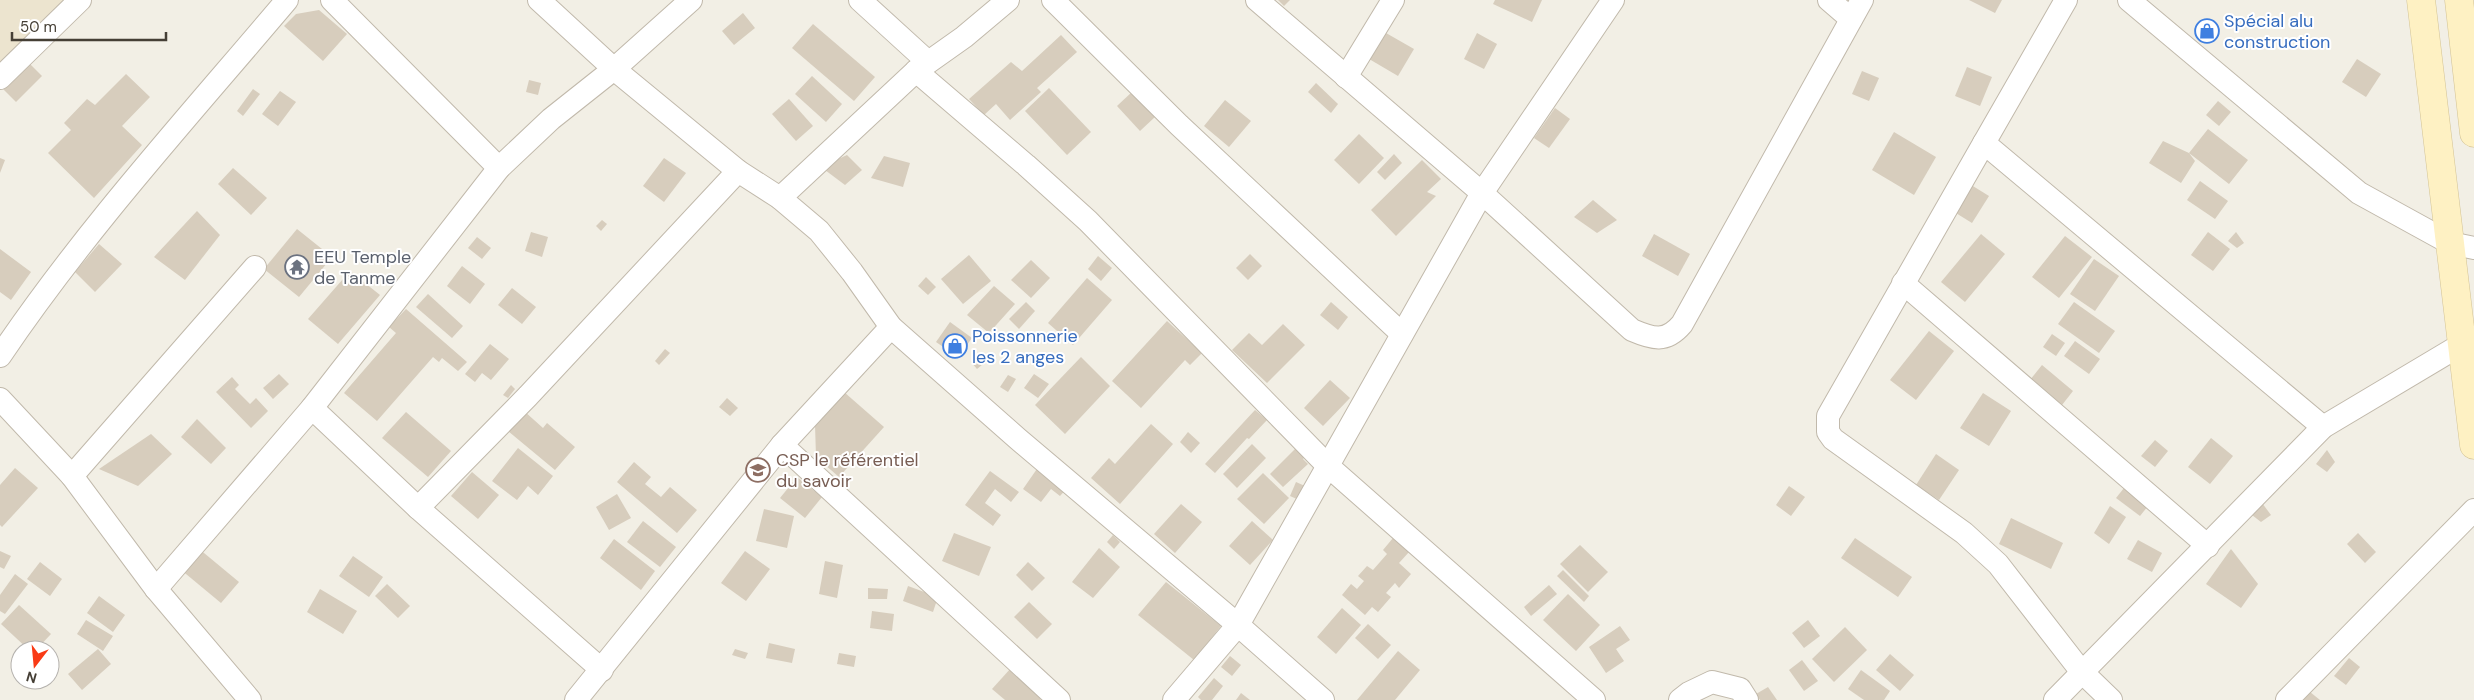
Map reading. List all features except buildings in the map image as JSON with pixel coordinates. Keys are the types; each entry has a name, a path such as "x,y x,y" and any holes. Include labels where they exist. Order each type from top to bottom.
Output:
{"main road":[{"path":"2421,0 2462,246 2474,445"},
{"path":"2458,0 2474,133"}],"street":[{"path":"0,78 80,0"},
{"path":"0,356 36,303 115,204 286,0"},
{"path":"332,0 499,168"},
{"path":"539,0 614,69 738,172 780,198 819,231 852,272 891,327 1018,439 1238,625 1323,700"},
{"path":"156,589 312,408 499,168 551,119 614,69 691,0"},
{"path":"860,0 922,67 1088,222 1328,466 1594,700"},
{"path":"780,198 922,67 964,38 1008,0"},
{"path":"1053,0 1179,125 1402,334"},
{"path":"1257,0 1482,193 1632,330 1649,337 1662,338 1674,333 1682,324 1856,10 1829,0"},
{"path":"1346,78 1393,0"},
{"path":"1174,700 1238,625 1482,193 1613,0"},
{"path":"2066,0 1828,416 1828,432 1834,440 1964,533 1998,564 2081,671 2111,700"},
{"path":"2129,0 2359,193 2462,246"},
{"path":"1984,143 2323,426"},
{"path":"418,508 528,396 738,172"},
{"path":"72,476 255,267"},
{"path":"1903,283 2208,546"},
{"path":"576,700 782,445 891,327"},
{"path":"2055,700 2081,671 2208,546 2323,426 2468,340"},
{"path":"0,400 72,476 156,589 250,700"},
{"path":"312,408 418,508 602,670"},
{"path":"782,445 1059,700"},
{"path":"2287,700 2474,510"},
{"path":"1680,700 1712,682 1740,689 1747,700"}],"shaded area":[{"path":"0,0 70,0 0,67"}],"place":[{"name":"Spécial alu construction","path":"2207,31"},
{"name":"EEU Temple de Tanme","path":"297,267"},
{"name":"Poissonnerie les 2 anges","path":"955,346"},
{"name":"CSP le référentiel du savoir","path":"758,470"}]}
